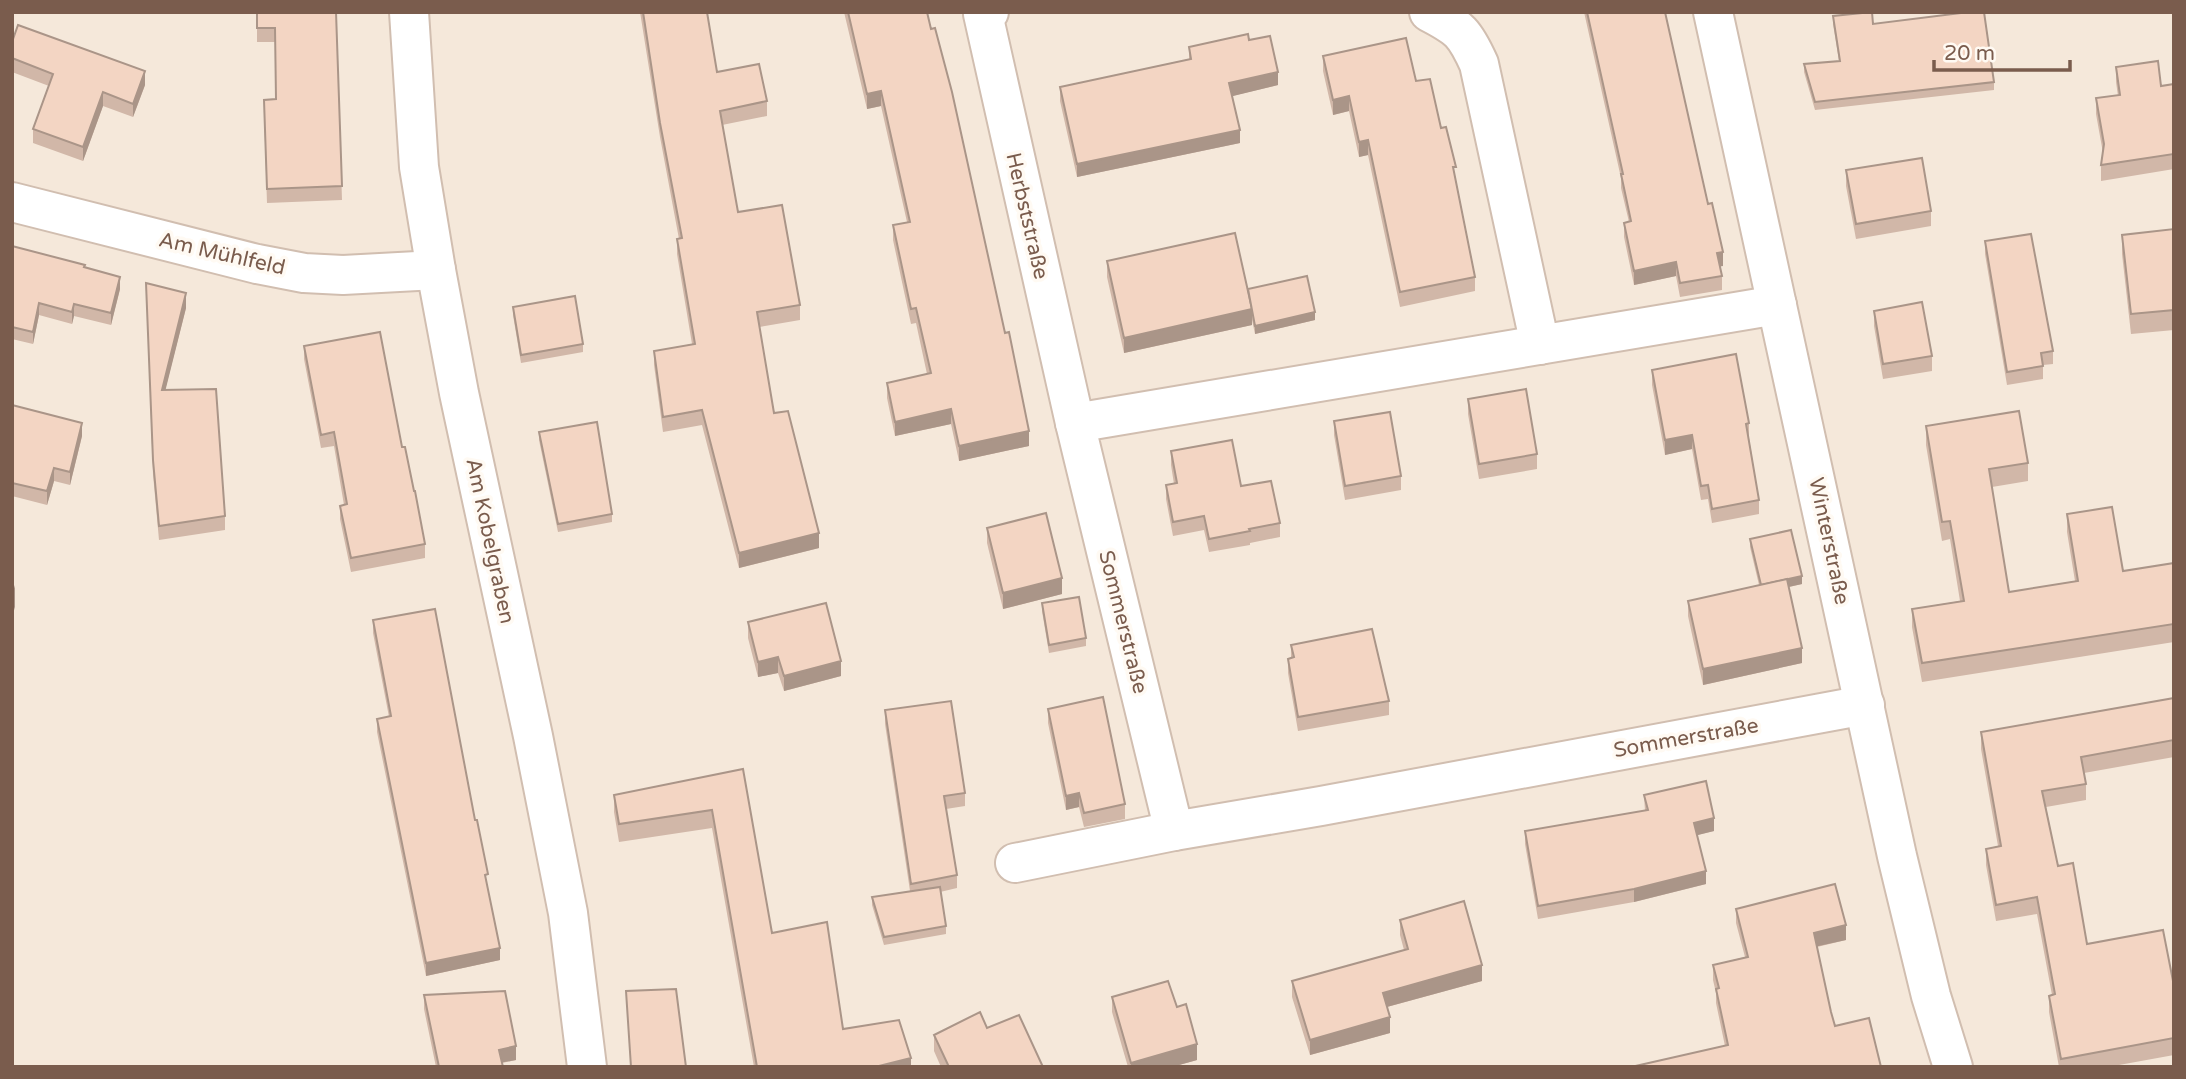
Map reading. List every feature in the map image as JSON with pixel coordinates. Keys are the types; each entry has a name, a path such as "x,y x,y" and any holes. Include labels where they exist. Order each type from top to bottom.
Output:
{"street":[{"name":"Am Kobelgraben","path":"409,12 419,167 436,270 568,913 587,1067"},
{"name":"Herbststraße","path":"989,12 983,14 1075,423"},
{"path":"1429,12 1449,22 1467,39 1479,64 1540,345"},
{"name":"Winterstraße","path":"1713,12 1918,946 1953,1067"},
{"name":"Am Mühlfeld","path":"12,202 257,264 304,273 356,275 436,270"},
{"path":"1075,423 1777,305"},
{"name":"Sommerstraße","path":"1075,423 1174,831 1865,705"},
{"path":"1015,863 1174,831"}],"shaded area":[{"path":"12,12 2174,12 2174,1067 12,1067"}],"building":[{"path":"257,12 336,12 342,186 267,189 264,100 276,99 275,28 257,28"},
{"path":"643,12 707,12 717,72 759,64 767,101 720,111 738,212 782,205 800,305 757,312 774,413 788,411 819,533 739,553 702,410 663,417 654,351 695,344 677,239 682,238 660,123"},
{"path":"848,12 927,12 931,29 935,28 952,92 1005,333 1009,332 1029,431 959,446 951,409 895,422 887,383 931,373 916,308 911,309 893,225 910,222 881,91 867,94"},
{"path":"1587,12 1665,12 1708,204 1712,203 1723,252 1717,253 1722,276 1680,283 1676,262 1634,271 1624,223 1631,221 1623,174"},
{"path":"1872,12 1873,24 1984,12 1994,82 1815,102 1804,64 1840,61 1833,16"},
{"path":"18,25 145,71 133,104 103,92 83,147 33,129 53,74 12,58 12,42"},
{"path":"1248,34 1249,40 1270,36 1278,72 1229,83 1240,130 1077,164 1060,87 1191,59 1189,47"},
{"path":"1406,38 1416,81 1430,79 1441,128 1446,127 1456,167 1453,167 1475,277 1400,292 1368,140 1359,142 1349,96 1333,100 1323,56"},
{"path":"2158,61 2161,86 2174,84 2174,154 2101,165 2104,144 2096,98 2120,95 2116,67"},
{"path":"1922,158 1931,211 1856,224 1846,170"},
{"path":"2174,229 2174,310 2131,314 2122,235"},
{"path":"1235,233 1252,309 1124,338 1107,261"},
{"path":"2031,234 2053,351 2041,353 2043,366 2007,372 1985,241"},
{"path":"12,246 120,277 111,313 74,304 72,312 39,303 33,332 12,327"},
{"path":"1307,276 1315,312 1255,326 1248,289"},
{"path":"146,283 186,293 162,390 216,389 225,516 159,526 153,460"},
{"path":"575,296 583,344 521,355 513,307"},
{"path":"1922,302 1932,356 1883,364 1874,311"},
{"path":"380,332 402,447 405,447 425,544 351,558 340,506 347,504 334,432 321,435 304,346"},
{"path":"1736,354 1749,423 1746,424 1759,500 1712,509 1708,485 1701,486 1692,435 1665,440 1652,370"},
{"path":"1526,389 1537,454 1479,464 1468,399"},
{"path":"12,405 82,423 70,472 54,468 47,491 12,483"},
{"path":"2019,411 2028,463 1989,469 2009,592 2078,581 2067,514 2112,507 2123,571 2174,563 2174,624 1922,663 1912,609 1964,601 1950,521 1942,522 1926,426"},
{"path":"1390,412 1401,476 1345,486 1334,421"},
{"path":"597,422 612,514 558,524 539,432"},
{"path":"1232,440 1241,486 1271,481 1280,523 1209,539 1204,516 1173,522 1166,485 1177,483 1171,451"},
{"path":"1046,513 1062,578 1003,593 987,528"},
{"path":"1791,530 1802,576 1761,585 1750,539"},
{"path":"1787,579 1802,648 1703,669 1688,601"},
{"path":"1079,597 1086,638 1049,645 1042,603"},
{"path":"826,603 841,661 784,676 778,657 758,662 748,622"},
{"path":"435,609 475,820 488,874 485,875 500,948 426,963 377,719 391,716 373,620"},
{"path":"1372,629 1389,701 1298,717 1288,659 1294,657 1291,645"},
{"path":"1103,697 1125,804 1084,813 1079,793 1066,796 1048,709"},
{"path":"2174,698 2174,740 2081,757 2086,784 2042,791 2058,866 2073,863 2087,944 2163,930 2174,986 2174,1038 2061,1059 2049,996 2055,994 2037,897 1996,905 1986,849 2001,846 1981,732"},
{"path":"951,701 965,793 944,796 957,875 911,884 885,710"},
{"path":"743,769 772,933 827,922 843,1029 899,1020 911,1058 875,1067 757,1067 712,810 619,824 614,795"},
{"path":"1706,781 1714,818 1694,823 1706,871 1634,889 1538,906 1525,831 1648,810 1644,795"},
{"path":"1835,884 1846,925 1814,933 1831,1012 1835,1026 1869,1018 1881,1067 1631,1067 1728,1045 1713,965 1748,957 1736,909"},
{"path":"940,887 946,926 884,937 872,897"},
{"path":"1464,901 1482,965 1383,993 1390,1017 1310,1040 1292,981 1408,949 1400,920"},
{"path":"1168,981 1177,1007 1186,1004 1197,1044 1131,1063 1112,997"},
{"path":"676,989 686,1067 631,1067 626,991"},
{"path":"505,991 516,1046 499,1050 503,1067 439,1067 424,995"},
{"path":"980,1012 987,1028 1019,1015 1043,1067 949,1067 934,1035"}]}
